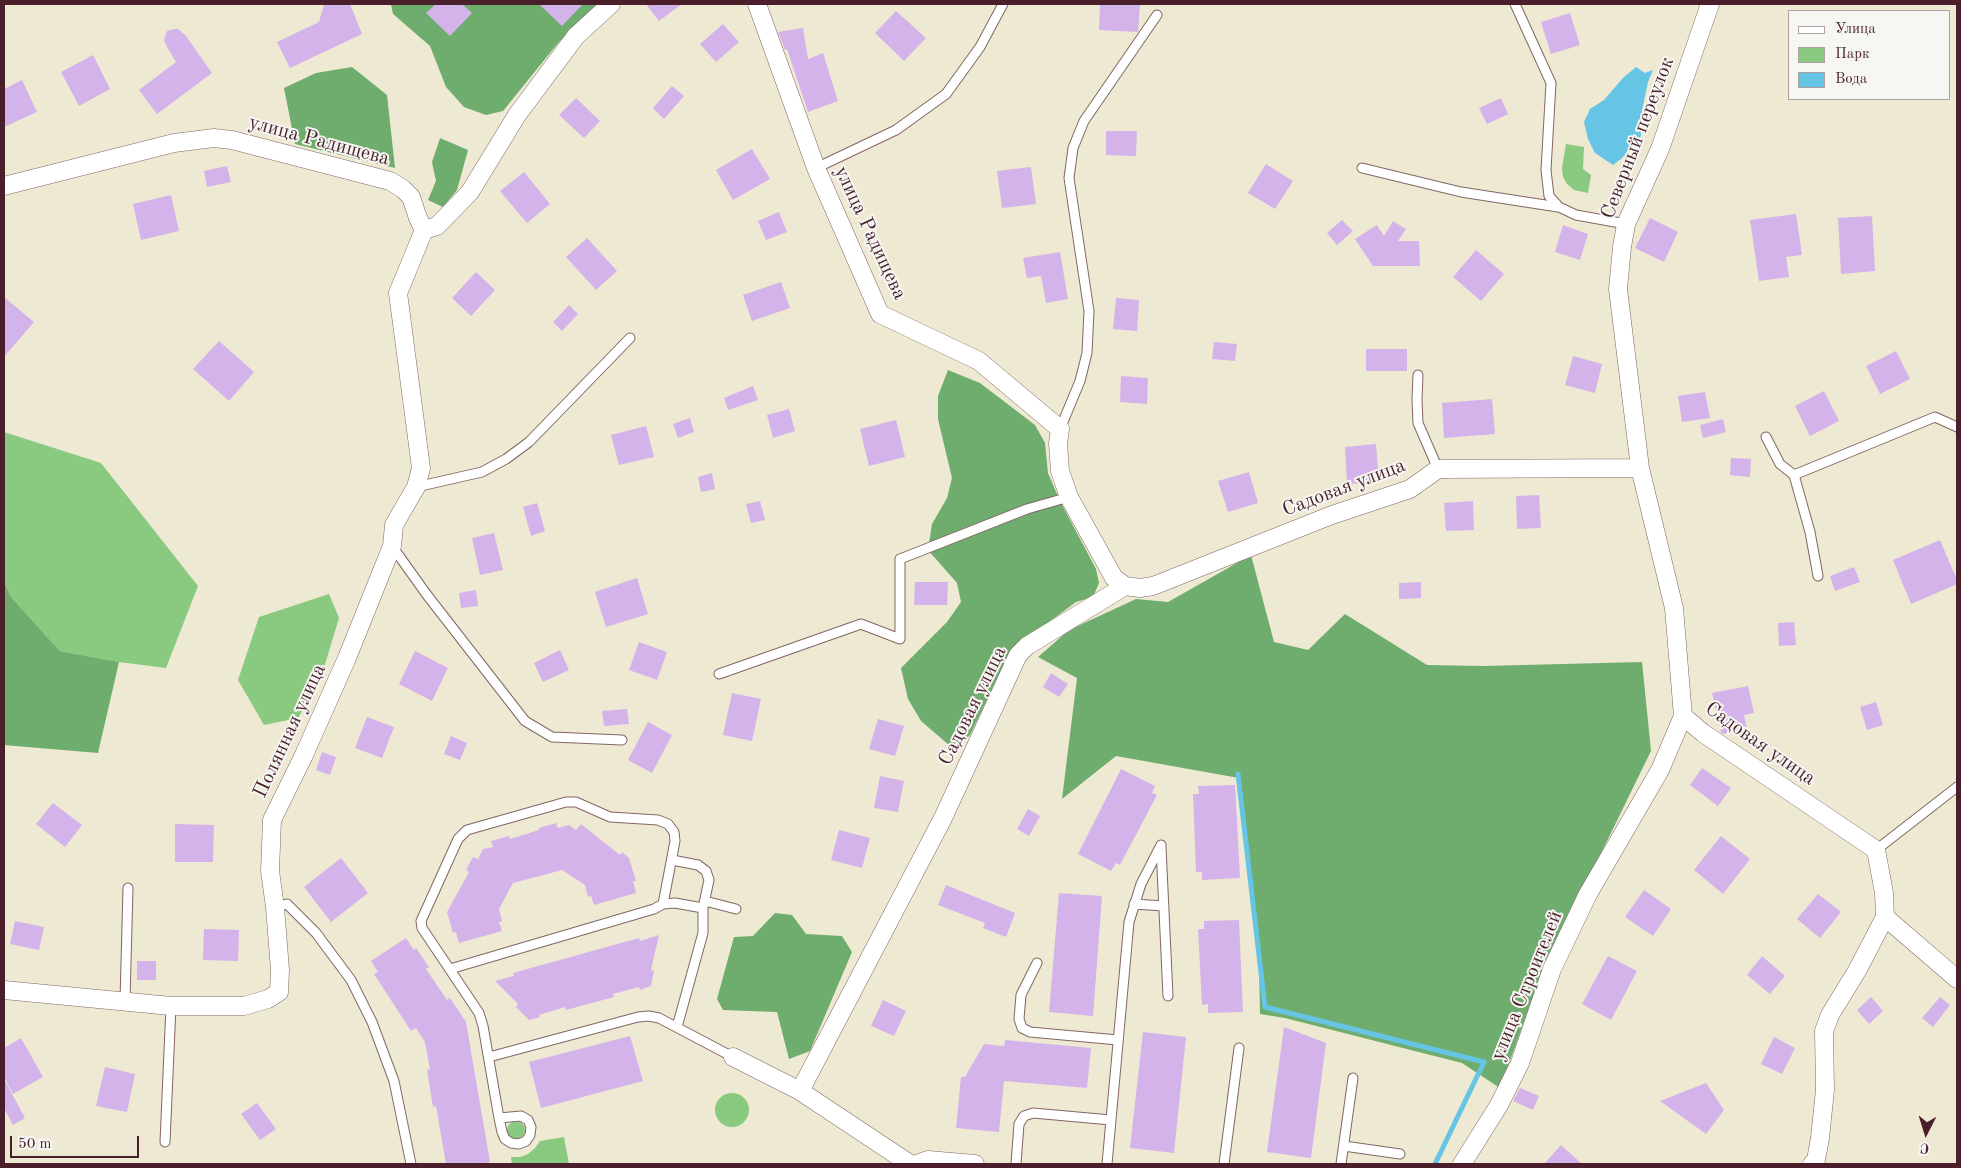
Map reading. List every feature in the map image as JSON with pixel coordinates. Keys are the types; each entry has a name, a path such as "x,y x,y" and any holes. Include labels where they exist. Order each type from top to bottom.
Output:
{"street":[{"path":"424,230 437,226 470,192 517,115 576,36 611,4"},
{"name":"улица Радищева","path":"757,4 816,168 880,314 979,362 1060,429"},
{"name":"Северный переулок","path":"1640,468 1618,289 1622,247 1626,224 1660,149 1710,4"},
{"name":"улица Радищева","path":"4,186 174,143 214,138 232,140 390,181 403,189 411,197 424,230"},
{"name":"Полянная улица","path":"4,990 171,1006 244,1006 268,999 279,992 280,970 270,871 272,820 343,667 392,546 394,525 416,487 421,468 398,293 424,230"},
{"path":"1060,429 1058,444 1060,471 1069,497 1114,578 1125,586"},
{"name":"Садовая улица","path":"800,1091 943,818 1018,655 1027,646 1125,586 1140,588 1153,586 1332,515 1410,489 1438,469 1640,468 1674,608 1683,716 1703,733 1876,850"},
{"name":"улица Строителей","path":"1462,1164 1499,1106 1520,1063 1556,960 1588,894 1660,770 1683,716"},
{"path":"1812,1164 1816,1160 1820,1138 1825,1090 1824,1031 1830,1015 1858,969 1885,917 1884,893 1876,850"},
{"path":"1885,917 1957,979"},
{"path":"733,1057 800,1091 910,1164"},
{"path":"917,1164 928,1160 975,1164"}],"lane":[{"path":"816,168 896,130 946,94 980,47 1003,4"},
{"path":"1515,4 1551,83 1546,170 1549,196 1559,207"},
{"path":"1060,429 1080,381 1087,353 1089,311 1070,178 1073,148 1084,121 1157,15"},
{"path":"1362,168 1462,192 1559,207 1576,215 1626,224"},
{"path":"416,487 482,472 506,459 529,442 630,338"},
{"path":"1418,375 1418,423 1438,469"},
{"path":"1794,475 1935,417 1957,427"},
{"path":"1766,437 1780,464 1794,475 1810,532 1818,576"},
{"path":"719,674 861,624 900,639 900,559 1027,509 1069,497"},
{"path":"392,546 427,595 525,721 552,736 622,740"},
{"path":"1876,850 1957,787"},
{"path":"499,1118 489,1057 479,1013 422,928 421,921 458,839 467,830 566,802 576,802 610,817 658,820 668,824 674,832 675,841 663,904"},
{"path":"1107,1164 1129,922 1141,884 1161,845 1168,996"},
{"path":"672,860 698,865 706,871 709,880 704,905 703,933 677,1027"},
{"path":"125,1001 128,888"},
{"path":"450,969 654,909 663,904 674,902 736,909"},
{"path":"275,907 287,904 316,933 351,980 372,1022 394,1081 411,1164"},
{"path":"1134,904 1164,906"},
{"path":"1037,963 1021,996 1019,1019 1022,1028 1030,1032 1118,1040"},
{"path":"165,1142 171,1006"},
{"path":"489,1057 638,1017 649,1016 659,1018 733,1057"},
{"path":"1224,1164 1239,1048"},
{"path":"1341,1164 1353,1078"},
{"path":"1016,1164 1019,1124 1024,1116 1033,1113 1111,1120"},
{"path":"1344,1146 1400,1154"}],"green space":[{"path":"391,4 597,4 558,43 503,111 486,115 464,107 446,87 430,46 393,14"},
{"path":"352,67 387,95 395,168 295,144 284,88 316,73"},
{"path":"440,138 468,150 457,190 443,207 428,200 436,181 432,162"},
{"path":"1566,144 1584,147 1583,169 1591,175 1588,193 1574,190 1563,177 1562,168"},
{"path":"948,370 980,383 1035,425 1045,443 1048,473 1060,501 1096,569 1099,583 1093,597 1076,602 1011,650 970,735 959,746 949,745 921,721 908,699 901,668 947,622 961,602 957,583 928,550 932,524 947,498 952,478 938,419 938,396"},
{"path":"4,432 101,463 198,586 166,668 119,662 60,651 11,597 4,582"},
{"path":"1251,555 1274,642 1308,650 1345,614 1427,665 1484,666 1642,662 1651,751 1540,978 1500,1088 1462,1063 1285,1018 1260,1014 1259,958 1239,778 1116,756 1062,799 1077,678 1038,657 1069,630 1136,599 1168,602"},
{"path":"4,582 11,597 60,651 119,662 98,753 4,745"},
{"path":"329,594 339,618 319,684 298,718 264,725 238,680 259,617"},
{"path":"775,913 792,915 806,934 842,936 852,952 810,1051 789,1059 777,1012 723,1010 717,999 734,937 753,936"},
{"path":"732,1093 744,1098 749,1110 744,1122 732,1127 720,1122 715,1110 720,1098"},
{"path":"516,1121 524,1126 525,1130 520,1138 516,1139 508,1134 507,1130 512,1122"},
{"path":"564,1137 569,1164 512,1164 511,1157 520,1157 528,1154 540,1141"}],"water":[{"path":"1636,67 1645,73 1653,70 1648,82 1640,120 1641,136 1621,159 1613,165 1595,153 1588,139 1584,122 1590,109 1604,100 1623,78"}],"building":[{"path":"324,4 350,4 362,34 290,68 277,42 319,22"},
{"path":"436,4 462,4 472,13 450,36 426,13"},
{"path":"539,4 583,4 562,26"},
{"path":"646,4 682,4 659,21"},
{"path":"1100,4 1140,4 1138,32 1099,30"},
{"path":"896,11 926,38 904,61 875,33"},
{"path":"1570,13 1580,45 1551,54 1541,22"},
{"path":"723,24 739,42 716,62 700,44"},
{"path":"803,28 808,59 823,53 838,101 808,112 787,49 785,50 778,32"},
{"path":"178,29 186,36 212,73 157,114 139,90 176,62 164,40 167,31"},
{"path":"93,55 110,89 79,106 61,72"},
{"path":"22,80 37,112 4,127 4,89"},
{"path":"672,86 684,96 664,119 653,108"},
{"path":"576,98 600,121 584,138 559,115"},
{"path":"1501,98 1508,114 1487,124 1479,108"},
{"path":"1106,131 1137,131 1136,156 1106,155"},
{"path":"752,149 770,179 733,200 716,170"},
{"path":"1266,164 1293,181 1275,209 1248,193"},
{"path":"227,166 231,182 207,187 204,171"},
{"path":"1031,167 1036,204 1002,208 997,171"},
{"path":"524,172 550,204 527,223 500,191"},
{"path":"171,195 179,231 141,240 133,204"},
{"path":"779,212 787,232 766,240 758,221"},
{"path":"1796,214 1802,255 1786,257 1789,277 1759,281 1750,220"},
{"path":"1872,216 1875,271 1841,274 1838,218"},
{"path":"1650,218 1678,232 1664,262 1635,248"},
{"path":"1342,220 1353,231 1337,245 1327,233"},
{"path":"1393,221 1406,229 1398,241 1419,241 1420,266 1373,266 1355,239 1377,225 1384,236"},
{"path":"1563,225 1588,234 1580,260 1555,252"},
{"path":"587,238 617,271 596,290 566,257"},
{"path":"1476,250 1504,274 1481,301 1453,277"},
{"path":"1060,252 1068,299 1046,303 1041,276 1027,278 1023,258"},
{"path":"476,272 495,290 471,316 452,298"},
{"path":"781,282 790,308 752,321 743,295"},
{"path":"4,297 34,322 4,357"},
{"path":"1116,298 1139,300 1137,331 1113,329"},
{"path":"569,305 578,314 562,331 553,322"},
{"path":"219,341 254,372 229,401 193,369"},
{"path":"1214,342 1237,344 1235,361 1212,359"},
{"path":"1366,349 1407,349 1407,371 1366,371"},
{"path":"1896,351 1910,379 1880,394 1866,366"},
{"path":"1573,356 1602,364 1595,393 1565,385"},
{"path":"1121,376 1148,378 1147,404 1120,402"},
{"path":"753,386 758,400 728,410 724,398"},
{"path":"1824,391 1839,421 1810,436 1795,406"},
{"path":"1705,392 1710,418 1682,422 1678,396"},
{"path":"1492,399 1495,434 1444,438 1442,403"},
{"path":"789,409 795,431 773,438 767,415"},
{"path":"690,418 694,432 678,438 673,424"},
{"path":"1723,419 1726,432 1703,438 1700,425"},
{"path":"896,420 905,457 869,466 860,429"},
{"path":"646,426 654,457 619,465 611,435"},
{"path":"1376,444 1379,482 1347,484 1345,447"},
{"path":"1731,458 1751,459 1750,477 1730,475"},
{"path":"1249,472 1258,503 1228,512 1218,481"},
{"path":"712,473 715,489 701,492 698,477"},
{"path":"1539,495 1541,528 1517,529 1516,496"},
{"path":"760,501 765,520 751,523 746,504"},
{"path":"1473,501 1474,530 1446,531 1444,503"},
{"path":"537,503 545,531 531,536 523,507"},
{"path":"494,533 503,570 480,575 472,538"},
{"path":"1940,540 1957,584 1911,604 1893,560"},
{"path":"1854,567 1860,582 1835,591 1830,576"},
{"path":"637,578 648,614 606,627 595,592"},
{"path":"915,582 948,582 947,605 914,605"},
{"path":"1421,582 1421,598 1399,599 1399,583"},
{"path":"476,590 478,606 461,608 459,593"},
{"path":"1794,622 1796,645 1779,646 1778,623"},
{"path":"639,642 667,652 657,680 629,670"},
{"path":"560,650 569,670 543,682 534,663"},
{"path":"415,651 448,668 432,701 399,684"},
{"path":"1051,673 1068,684 1059,697 1043,687"},
{"path":"1748,686 1754,713 1744,715 1747,729 1723,734 1712,693"},
{"path":"732,693 761,699 752,741 723,735"},
{"path":"1876,702 1883,725 1867,730 1860,707"},
{"path":"627,709 629,724 604,726 602,711"},
{"path":"367,717 394,727 382,758 355,748"},
{"path":"878,719 904,726 895,756 869,749"},
{"path":"648,722 672,735 652,773 628,760"},
{"path":"451,736 467,743 460,760 444,754"},
{"path":"322,752 336,757 330,775 316,770"},
{"path":"1702,768 1731,788 1718,806 1690,785"},
{"path":"1121,769 1155,786 1152,793 1157,795 1120,865 1116,863 1111,871 1078,854"},
{"path":"880,776 904,781 898,812 874,808"},
{"path":"1235,785 1240,878 1202,880 1202,872 1196,872 1193,794 1199,794 1198,786"},
{"path":"53,803 82,825 65,847 36,824"},
{"path":"1028,809 1040,816 1029,836 1017,829"},
{"path":"556,823 558,828 569,825 576,830 581,824 620,855 622,852 629,858 636,881 633,881 636,893 594,905 591,896 588,897 585,885 562,870 513,883 499,909 502,921 499,922 502,931 459,943 456,932 453,933 447,912 469,872 466,870 473,857 478,859 483,849 493,847 491,841 509,836 510,839"},
{"path":"175,824 214,825 213,862 175,862"},
{"path":"839,830 870,838 862,868 831,860"},
{"path":"1721,836 1750,859 1723,894 1694,870"},
{"path":"341,858 368,893 331,922 304,887"},
{"path":"946,885 1015,913 1006,937 983,928 985,923 938,905"},
{"path":"1644,890 1671,909 1653,936 1625,917"},
{"path":"1059,893 1102,896 1093,1016 1049,1012"},
{"path":"1818,894 1841,912 1820,938 1797,919"},
{"path":"1239,920 1243,1012 1208,1013 1208,1004 1202,1005 1198,929 1204,929 1204,921"},
{"path":"15,921 44,927 39,950 10,944"},
{"path":"204,929 239,930 238,961 203,960"},
{"path":"659,935 651,970 654,971 651,986 640,990 639,987 613,994 614,997 566,1010 565,1007 529,1020 516,1007 518,1004 495,981 514,976 513,973 639,938 640,941"},
{"path":"406,938 414,950 416,948 429,967 426,969 447,1000 450,998 466,1022 490,1162 480,1164 446,1164 436,1106 433,1107 427,1070 430,1069 425,1042 416,1028 411,1031 374,974 378,972 371,961"},
{"path":"1608,956 1637,971 1611,1020 1582,1004"},
{"path":"1762,956 1785,976 1770,994 1747,975"},
{"path":"137,961 156,961 156,980 137,980"},
{"path":"1871,997 1883,1011 1869,1024 1857,1010"},
{"path":"1940,997 1950,1005 1933,1027 1922,1018"},
{"path":"883,1000 906,1011 894,1036 871,1026"},
{"path":"1284,1027 1326,1043 1311,1158 1267,1152"},
{"path":"1143,1032 1186,1037 1174,1153 1130,1148"},
{"path":"630,1036 643,1081 541,1108 529,1062"},
{"path":"1774,1037 1795,1048 1782,1074 1761,1064"},
{"path":"21,1038 43,1077 13,1094 4,1077 4,1048"},
{"path":"1005,1040 1091,1048 1087,1088 1004,1081 999,1132 956,1128 961,1077 965,1077 984,1044 1004,1046"},
{"path":"105,1067 135,1074 127,1112 96,1106"},
{"path":"4,1079 25,1118 13,1125 4,1108"},
{"path":"1706,1083 1724,1110 1706,1134 1660,1101"},
{"path":"1520,1088 1539,1096 1533,1110 1513,1101"},
{"path":"257,1103 276,1129 260,1140 241,1114"},
{"path":"1561,1145 1582,1164 1544,1164"}],"waterway":[{"path":"1238,774 1265,1007 1484,1062 1435,1164"}]}
